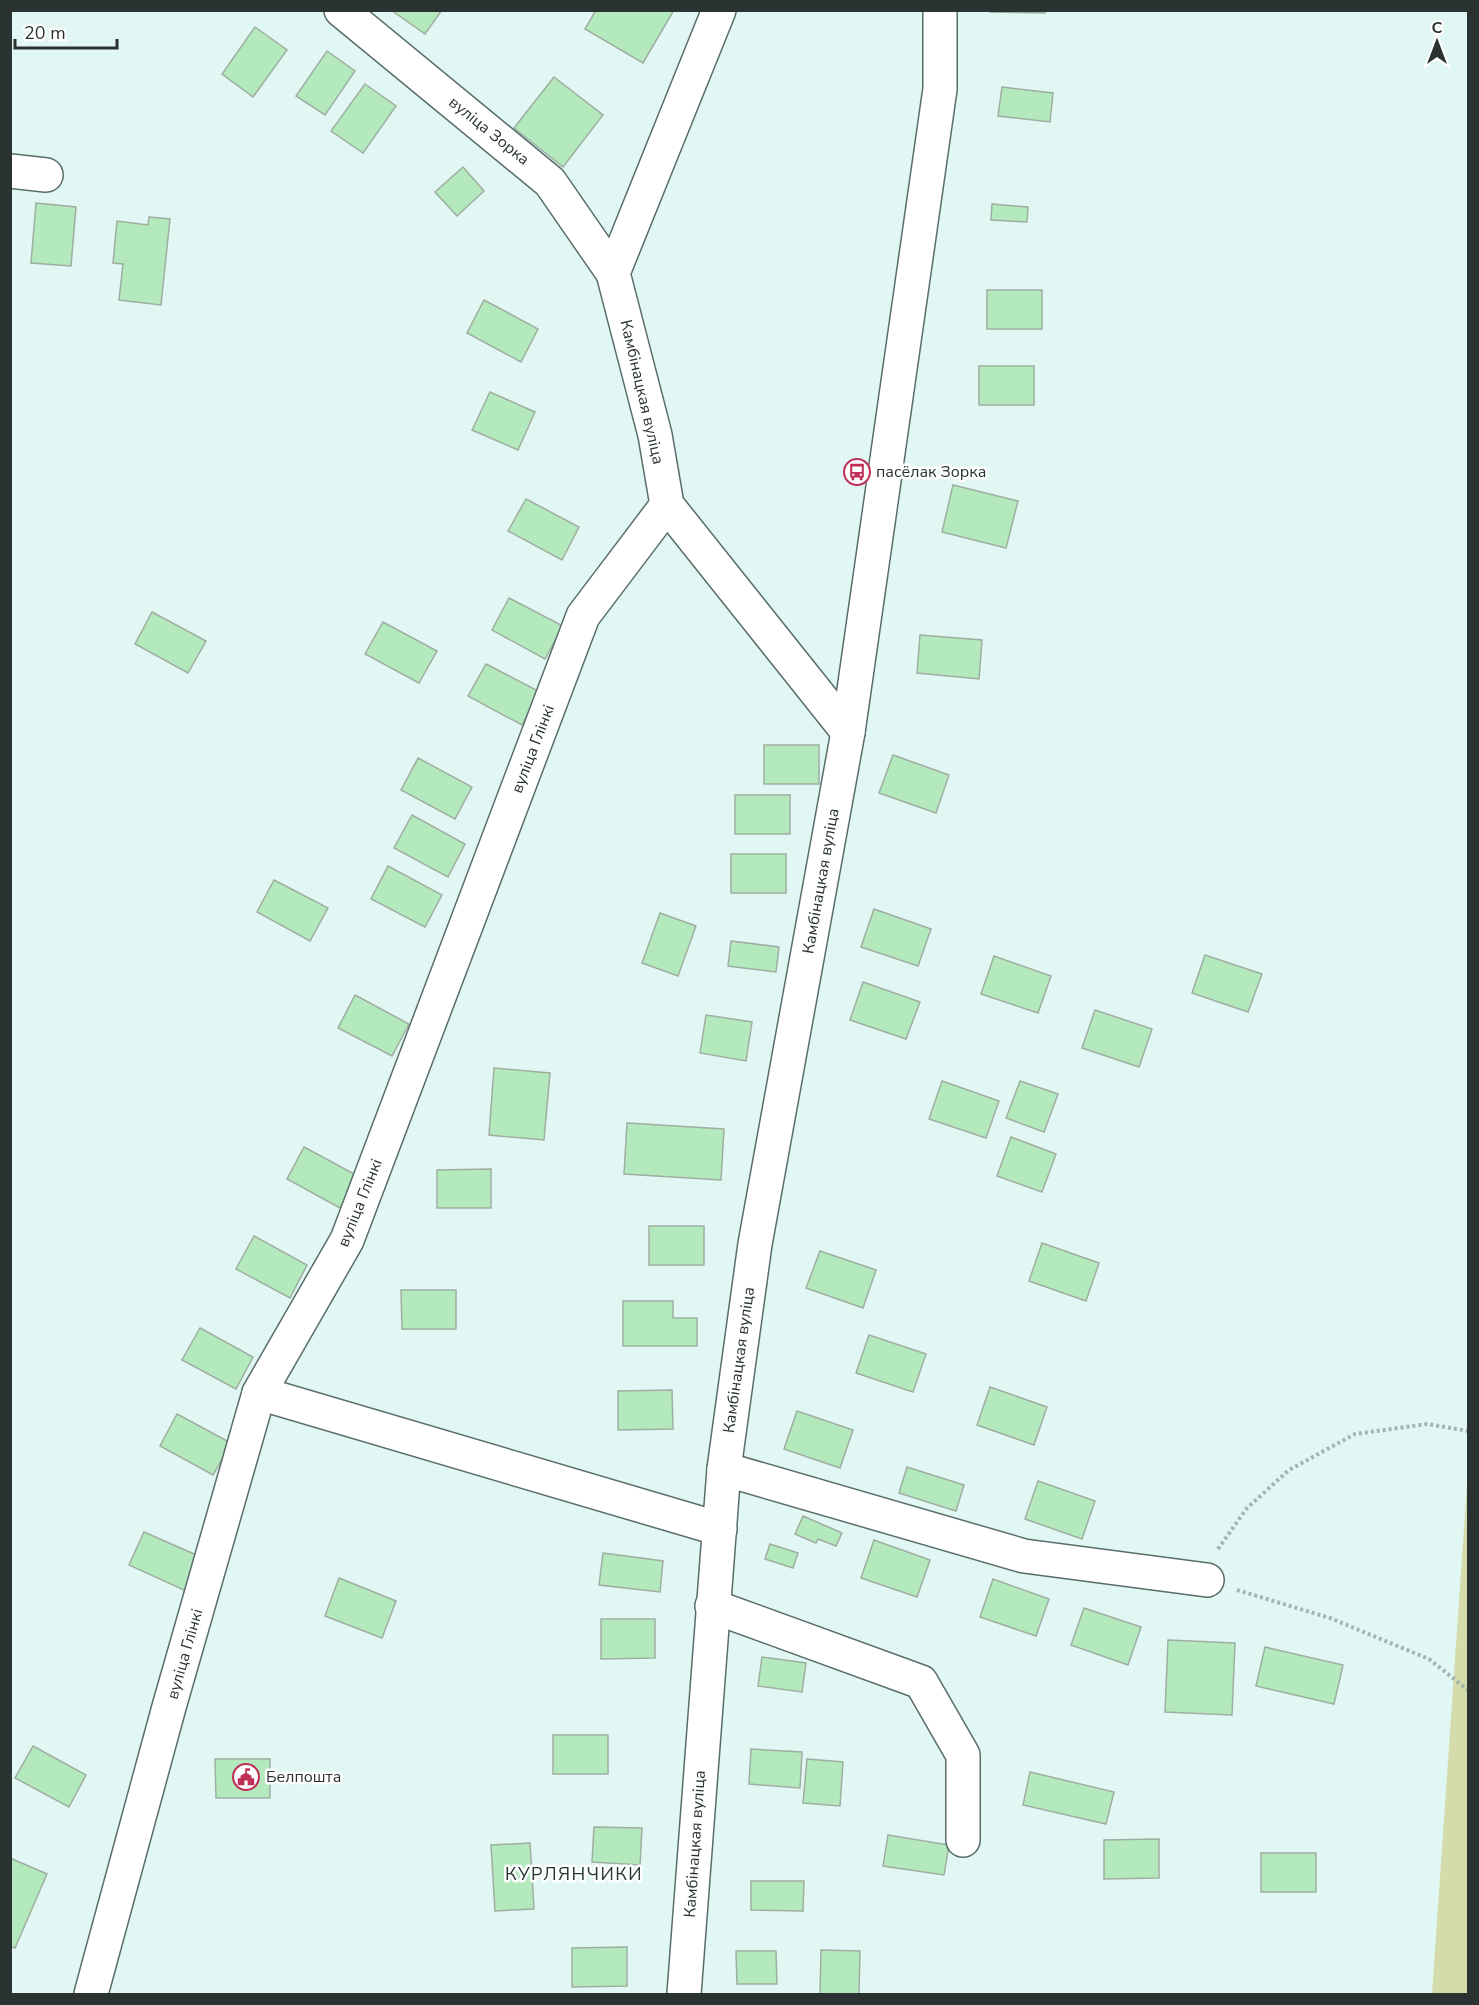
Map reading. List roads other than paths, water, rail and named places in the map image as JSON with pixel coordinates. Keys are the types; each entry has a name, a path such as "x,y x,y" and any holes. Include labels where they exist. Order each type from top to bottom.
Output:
{"street":[{"name":"вуліца Зорка","path":"341,10 550,182 613,273"},
{"path":"613,273 719,10"},
{"name":"Камбінацкая вуліца","path":"684,1995 724,1469 755,1244 848,732 940,89 940,10"},
{"path":"10,171 46,175"},
{"name":"Камбінацкая вуліца","path":"613,273 655,435 667,505 848,732"},
{"name":"вуліца Глінкі","path":"91,1995 169,1707 260,1393 348,1240 583,616 667,505"},
{"path":"260,1393 720,1529"},
{"path":"724,1469 1024,1556 1207,1580"},
{"path":"712,1606 921,1682 963,1755 963,1840"}],"place":[{"name":"пасёлак Зорка","path":"857,472"},
{"name":"Белпошта","path":"246,1777"}],"district":[{"name":"КУРЛЯНЧИКИ","path":"574,1874"}]}
